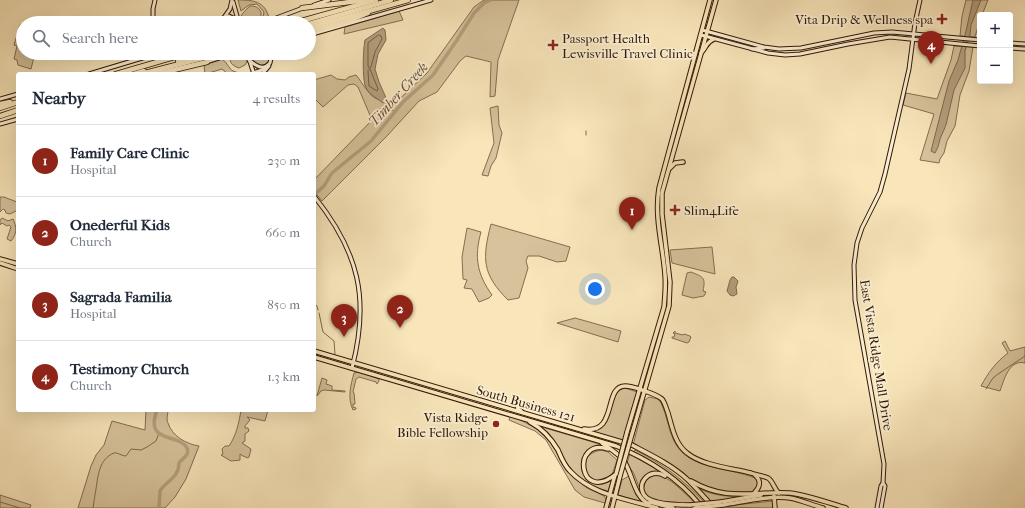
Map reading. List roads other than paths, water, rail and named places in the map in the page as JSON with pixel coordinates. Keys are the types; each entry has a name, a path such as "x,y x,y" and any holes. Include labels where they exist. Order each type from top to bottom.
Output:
{"highway":[{"path":"316,16 369,0"},
{"path":"302,8 352,5 376,0"},
{"path":"316,31 391,0"},
{"path":"316,26 368,14 374,9 408,0"},
{"path":"316,23 346,19"},
{"path":"141,67 157,60"},
{"path":"123,72 164,60"},
{"path":"141,72 181,60"},
{"path":"149,72 195,60"},
{"path":"166,72 208,62"},
{"path":"0,104 16,101"},
{"path":"0,108 16,102"},
{"path":"0,114 16,110"}],"main road":[{"path":"153,16 155,0"},
{"path":"233,0 237,16"},
{"path":"225,15 230,9 233,0"},
{"path":"233,0 237,16"},
{"path":"282,16 329,0"},
{"path":"346,19 400,9 431,0"},
{"path":"654,395 648,390 645,382 662,316 666,294 658,227 658,194 660,179 710,0"},
{"path":"606,508 627,432 645,382 669,306 670,282 661,208 662,193 716,0"},
{"name":"East Vista Ridge Mall Drive","path":"881,508 885,486 883,483 884,464 856,300 854,265 860,233 864,222 880,192 885,174 909,70 920,0"},
{"path":"225,15 236,11"},
{"path":"702,30 770,48"},
{"path":"751,49 798,49 874,33 892,32 977,40"},
{"path":"701,35 751,49 774,54 788,55 895,37 977,46"},
{"path":"700,54 704,50 707,42 714,39"},
{"path":"1013,43 1025,44"},
{"path":"741,46 748,47 754,44"},
{"path":"1013,48 1025,49"},
{"path":"96,72 136,60"},
{"path":"173,72 214,60"},
{"path":"250,60 253,72"},
{"path":"251,60 256,66 264,68 270,63 271,60"},
{"path":"264,72 273,60"},
{"path":"256,72 268,68"},
{"path":"0,99 16,95"},
{"path":"683,100 687,101"},
{"path":"0,124 16,120"},
{"path":"668,171 672,166 683,162"},
{"path":"316,198 342,235 351,254 358,282 361,303 360,328 353,366"},
{"path":"0,259 16,263"},
{"path":"0,263 16,268"},
{"name":"South Business 121","path":"316,352 405,383 616,446 637,455 654,465 672,478 702,508"},
{"name":"South Business 121","path":"316,357 407,379 632,445 653,456 688,480 714,508"},
{"path":"405,383 407,379"},
{"path":"540,423 551,421 587,429 595,428 602,424 607,417 612,396 616,389 624,386 638,386 645,382"},
{"path":"631,386 654,395 664,402 676,438 686,453 707,463 770,479 774,493 775,506"},
{"path":"612,508 640,406 642,390"},
{"path":"640,406 647,396 654,395"},
{"path":"461,400 463,398 474,399"},
{"path":"517,406 518,409 523,411 525,414"},
{"path":"502,412 515,411"},
{"path":"520,417 540,429 552,441 570,471 583,483 599,491 657,508"},
{"path":"598,440 624,461 631,474 638,495 644,501 661,508"},
{"path":"616,474 604,482 593,481 584,473 583,462 588,452 596,448 608,449 619,456"},
{"path":"672,478 657,473 647,476 642,483 643,493 650,499 662,503 678,505 782,498 797,499 823,508"},
{"path":"752,494 757,491 759,486 759,479 754,474"},
{"path":"688,480 700,487 719,493 766,494"},
{"name":"East Vista Ridge Mall Drive","path":"876,508 883,483"},
{"path":"772,485 779,493"},
{"path":"599,491 606,498 606,508"},
{"path":"695,508 766,494 779,493 797,494 833,506 846,508"},
{"path":"638,495 649,501 673,508"},
{"path":"612,508 617,500 623,498"},
{"path":"775,506 777,501 782,498"}],"water":[{"path":"973,0 981,0 971,25 970,35 965,51 965,68 954,90 946,125 935,153 931,151 949,81 958,60"},
{"path":"383,28 385,30 386,40 378,54 375,69 387,100 383,103 367,90 363,64 365,40"},
{"path":"732,277 738,281 736,287 737,294 733,296 727,291"}],"waterway":[{"name":"Timber Creek","path":"316,193 324,186 332,173 371,141 403,102 433,75 474,13 484,3 490,0"},
{"path":"386,101 394,112"},
{"path":"316,305 318,310"},
{"path":"319,313 323,332 334,341 335,354"},
{"path":"986,389 993,378 1025,356"},
{"name":"Timber Creek","path":"156,412 154,421 155,428 159,433 183,443 188,451 179,463 175,476 160,491 159,508"},
{"path":"93,508 100,468 105,459 114,453 126,456 131,449 141,450 156,441 159,433"},
{"path":"0,502 20,508"}],"place":[{"name":"Vita Drip & Wellness spa","path":"942,19"},
{"name":"Passport Health Lewisville Travel Clinic","path":"553,45"},
{"name":"Testimony Church","path":"931,64"},
{"name":"Slim4Life","path":"675,210"},
{"name":"Family Care Clinic","path":"632,230"},
{"name":"Onederful Kids","path":"400,328"},
{"name":"Sagrada Familia","path":"344,337"},
{"name":"Vista Ridge Bible Fellowship","path":"496,424"}]}
